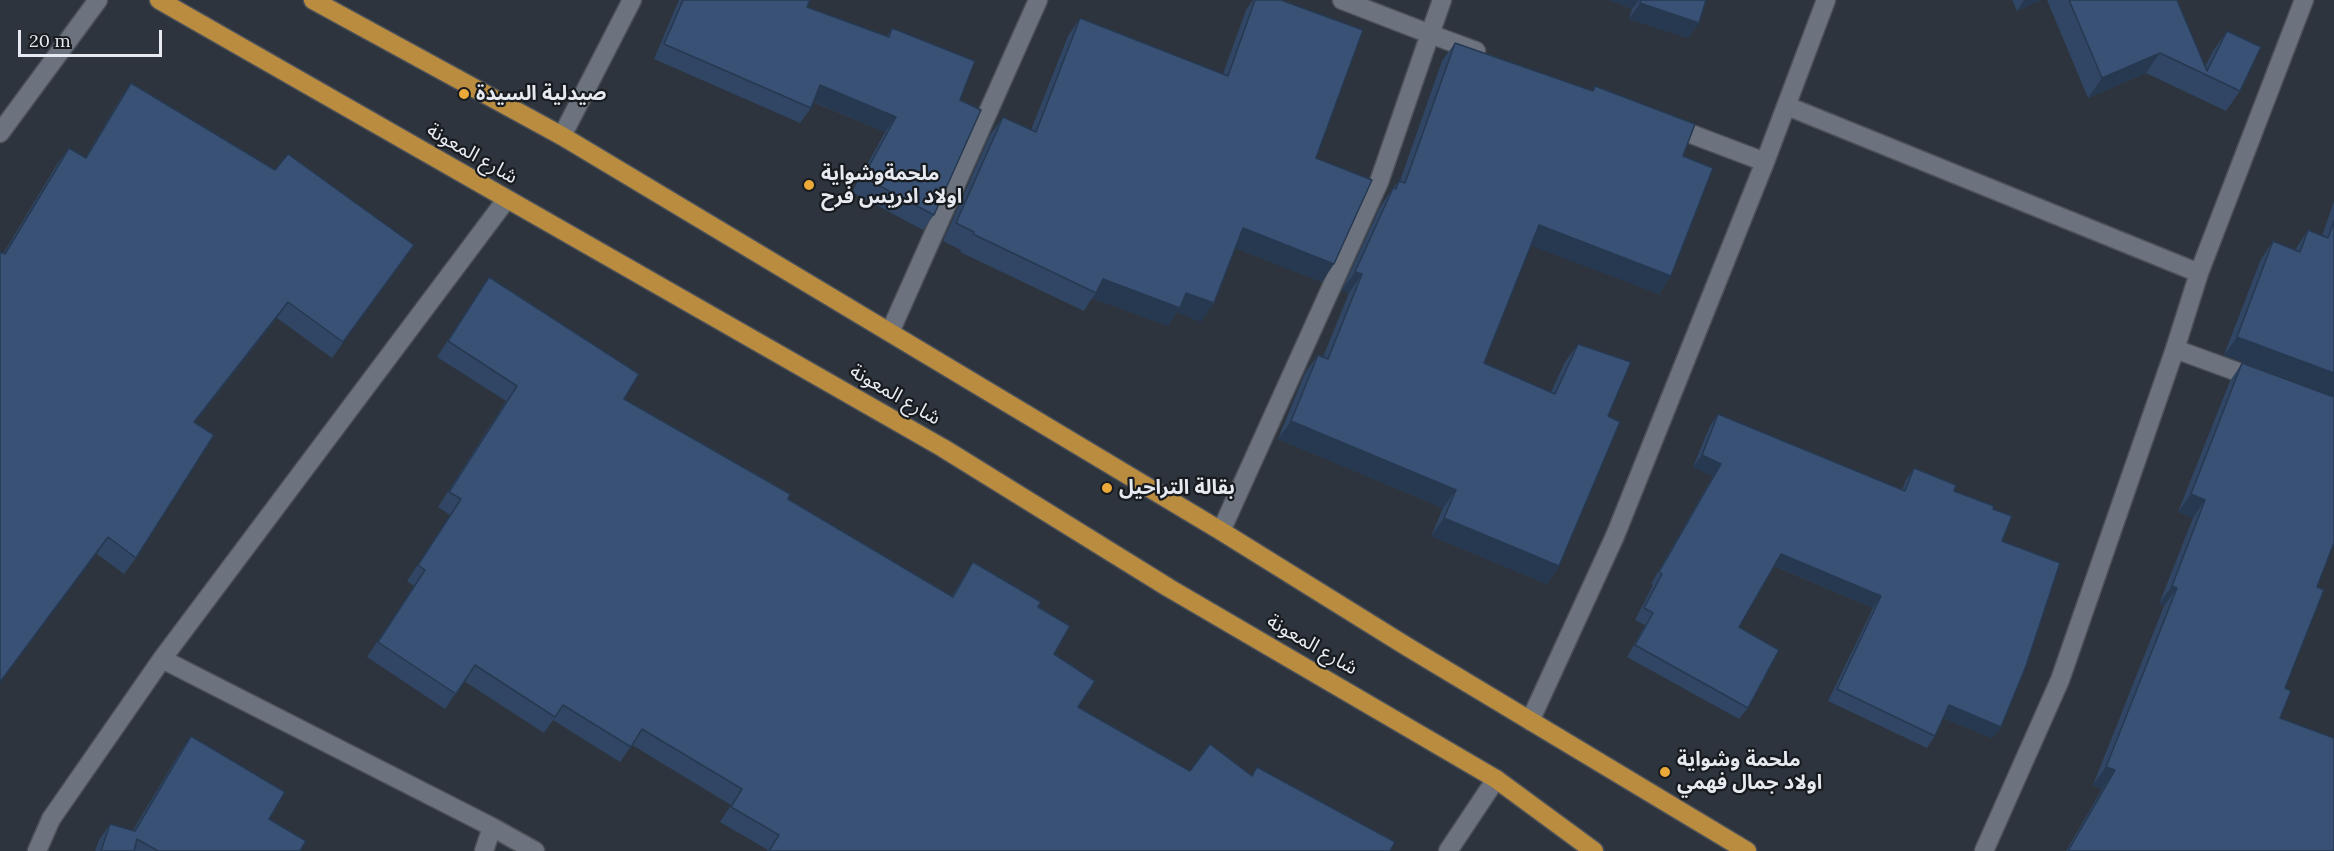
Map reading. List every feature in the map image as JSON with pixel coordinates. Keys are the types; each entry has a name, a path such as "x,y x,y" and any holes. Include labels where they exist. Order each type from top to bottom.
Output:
{"highway":[{"name":"شارع المعونة","path":"159,0 943,448 1168,588 1496,779 1594,851"},
{"path":"313,0 562,136 1221,531 1406,646 1746,851"}],"street":[{"path":"0,133 98,0"},
{"path":"562,136 632,0"},
{"path":"890,332 1038,0"},
{"path":"1342,0 1497,59"},
{"path":"1221,531 1379,182 1442,0"},
{"path":"1530,721 1616,536 1787,106 1826,0"},
{"path":"1984,851 2060,680 2175,349 2199,273 2304,0"},
{"path":"1787,106 2199,273"},
{"path":"1653,119 1765,162"},
{"path":"37,851 51,819 162,659 506,200"},
{"path":"2175,349 2270,384"},
{"path":"162,659 535,851"},
{"path":"1448,851 1496,779"},
{"path":"484,851 492,827"}],"building":[{"path":"683,0 810,0 807,7 889,37 892,28 975,61 960,100 981,110 934,215 863,177 896,117 820,85 811,108 664,44"},
{"path":"1255,0 1281,0 1363,30 1316,158 1372,180 1334,264 1243,228 1214,303 1186,293 1180,308 1103,279 1096,293 973,234 974,232 956,223 1003,117 1036,132 1080,18 1228,76"},
{"path":"1641,0 1706,0 1699,23 1640,3"},
{"path":"2069,0 2177,0 2207,71 2227,31 2261,47 2240,91 2160,53 2102,78"},
{"path":"1455,43 1593,91 1595,86 1695,124 1683,156 1713,168 1671,276 1539,225 1484,363 1555,394 1578,344 1631,362 1608,416 1620,422 1559,566 1444,518 1456,490 1291,421 1318,355 1328,359 1362,274 1355,272 1393,188 1396,189 1399,181 1405,183"},
{"path":"131,83 275,170 288,154 414,245 343,342 288,302 194,422 214,435 136,558 108,537 0,682 0,252 5,254 69,148 86,158"},
{"path":"2334,221 2334,373 2237,337 2273,241 2300,252 2308,230 2328,238"},
{"path":"489,277 639,374 624,399 790,494 788,499 953,597 973,562 1041,602 1038,607 1070,626 1054,654 1095,681 1078,707 1190,771 1210,744 1252,776 1257,767 1395,842 1390,851 769,851 779,835 731,807 742,789 642,729 631,747 563,705 555,717 475,665 456,694 378,642 425,570 418,565 461,499 449,492 517,386 448,341"},
{"path":"2242,363 2334,397 2334,543 2317,587 2324,590 2285,688 2291,691 2280,718 2334,738 2334,851 2068,851 2115,770 2106,767 2177,588 2172,586 2205,500 2191,494"},
{"path":"1718,414 1905,491 1914,468 1956,485 1954,491 1994,506 1993,509 2012,516 2002,541 2060,563 2026,666 2001,727 1949,705 1935,736 1837,689 1881,596 1781,554 1739,627 1779,650 1748,708 1635,645 1653,613 1644,608 1662,574 1659,572 1721,464 1702,455"},
{"path":"191,736 285,792 269,819 306,841 300,851 158,851 137,839 134,851 101,851 110,824 135,831"}],"place":[{"name":"صيدلية السيدة","path":"464,94"},
{"name":"ملحمةوشواية اولاد ادريس فرح","path":"809,185"},
{"name":"بقالة التراحيل","path":"1107,488"},
{"name":"ملحمة وشواية اولاد جمال فهمي","path":"1665,772"}]}
